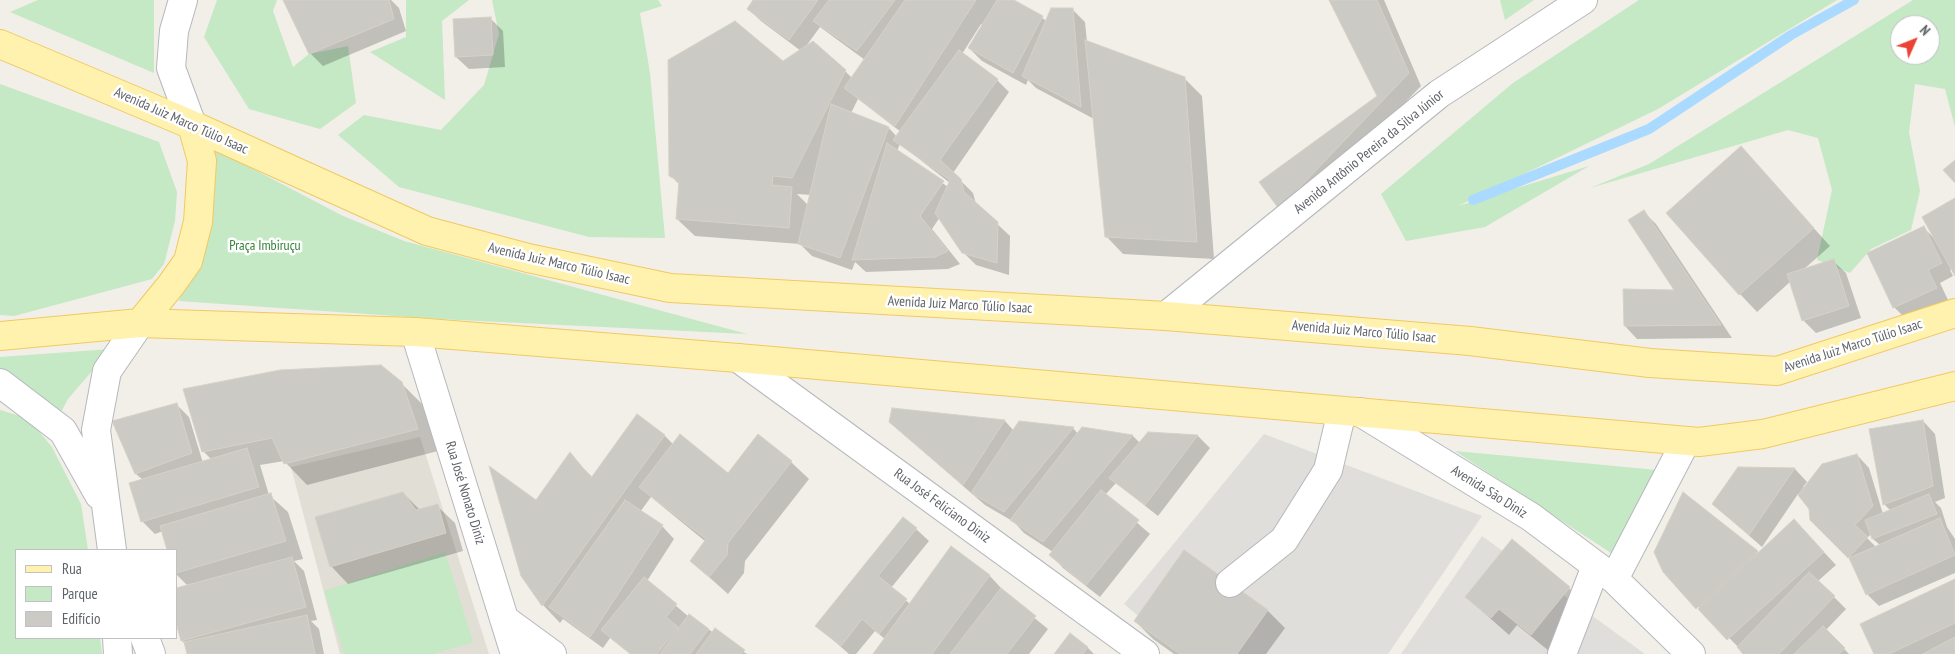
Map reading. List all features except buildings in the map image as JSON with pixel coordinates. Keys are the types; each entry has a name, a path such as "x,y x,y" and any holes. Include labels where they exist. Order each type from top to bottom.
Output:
{"main road":[{"name":"Avenida Juiz Marco Túlio Isaac","path":"0,44 192,125 427,231 528,258 670,288 1166,316 1470,341 1650,363 1778,371 1955,313"},
{"path":"140,322 188,261 198,222 202,161 192,125"},
{"path":"0,336 140,322 415,332 738,358 1699,442 1763,434 1955,386"}],"street":[{"path":"183,0 174,31 171,68 192,125"},
{"name":"Avenida Antônio Pereira da Silva Júnior","path":"1166,316 1439,94 1583,0"},
{"path":"112,549 96,430 107,371 140,322"},
{"name":"Rua José Nonato Diniz","path":"415,332 515,654"},
{"name":"Rua José Feliciano Diniz","path":"738,358 1145,654"},
{"path":"0,383 63,431 105,508"},
{"path":"1230,582 1284,540 1328,470 1351,411"},
{"name":"Avenida São Diniz","path":"1351,411 1531,517 1605,572 1691,654"},
{"path":"1562,654 1605,572 1686,441"},
{"path":"504,619 552,654"},
{"path":"117,639 118,654"},
{"path":"145,639 151,654"}],"shaded area":[{"path":"1264,434 1482,516 1388,654 1184,654 1124,604"},
{"path":"420,437 489,654 340,654 291,467"},
{"path":"1482,536 1645,654 1401,654"}],"green space":[{"path":"38,0 154,0 154,73 10,12"},
{"path":"217,0 277,0 273,11 293,67 309,54 348,46 356,103 320,129 249,109 204,37"},
{"path":"406,0 469,0 442,21 445,100 370,52 406,37"},
{"path":"492,0 658,0 662,6 640,13 650,73 665,238 589,237 399,187 338,135 364,115 441,130 484,85 499,34"},
{"path":"1500,0 1534,0 1505,20"},
{"path":"1639,0 1837,0 1658,109 1458,206 1589,166 1485,227 1406,241 1381,194 1513,83"},
{"path":"1913,0 1955,0 1955,127 1945,89 1915,84 1909,132 1920,191 1911,230 1871,249 1850,273 1817,260 1832,190 1818,138 1788,130 1590,188 1649,164"},
{"path":"0,84 159,142 177,192 175,221 164,264 152,279 14,316 0,315"},
{"name":"Praça Imbiruçu","path":"213,148 343,216 404,241 747,334 439,319 179,301 208,223"},
{"path":"111,349 68,399 60,414 9,372 0,369 0,357"},
{"path":"0,410 20,416 36,428 52,447 81,504 88,549 15,549 15,639 100,639 102,654 0,654"},
{"path":"1455,451 1657,470 1611,553"},
{"path":"445,552 473,642 433,654 344,654 324,591"}],"waterway":[{"path":"1473,200 1649,129 1791,35 1854,0"}]}
